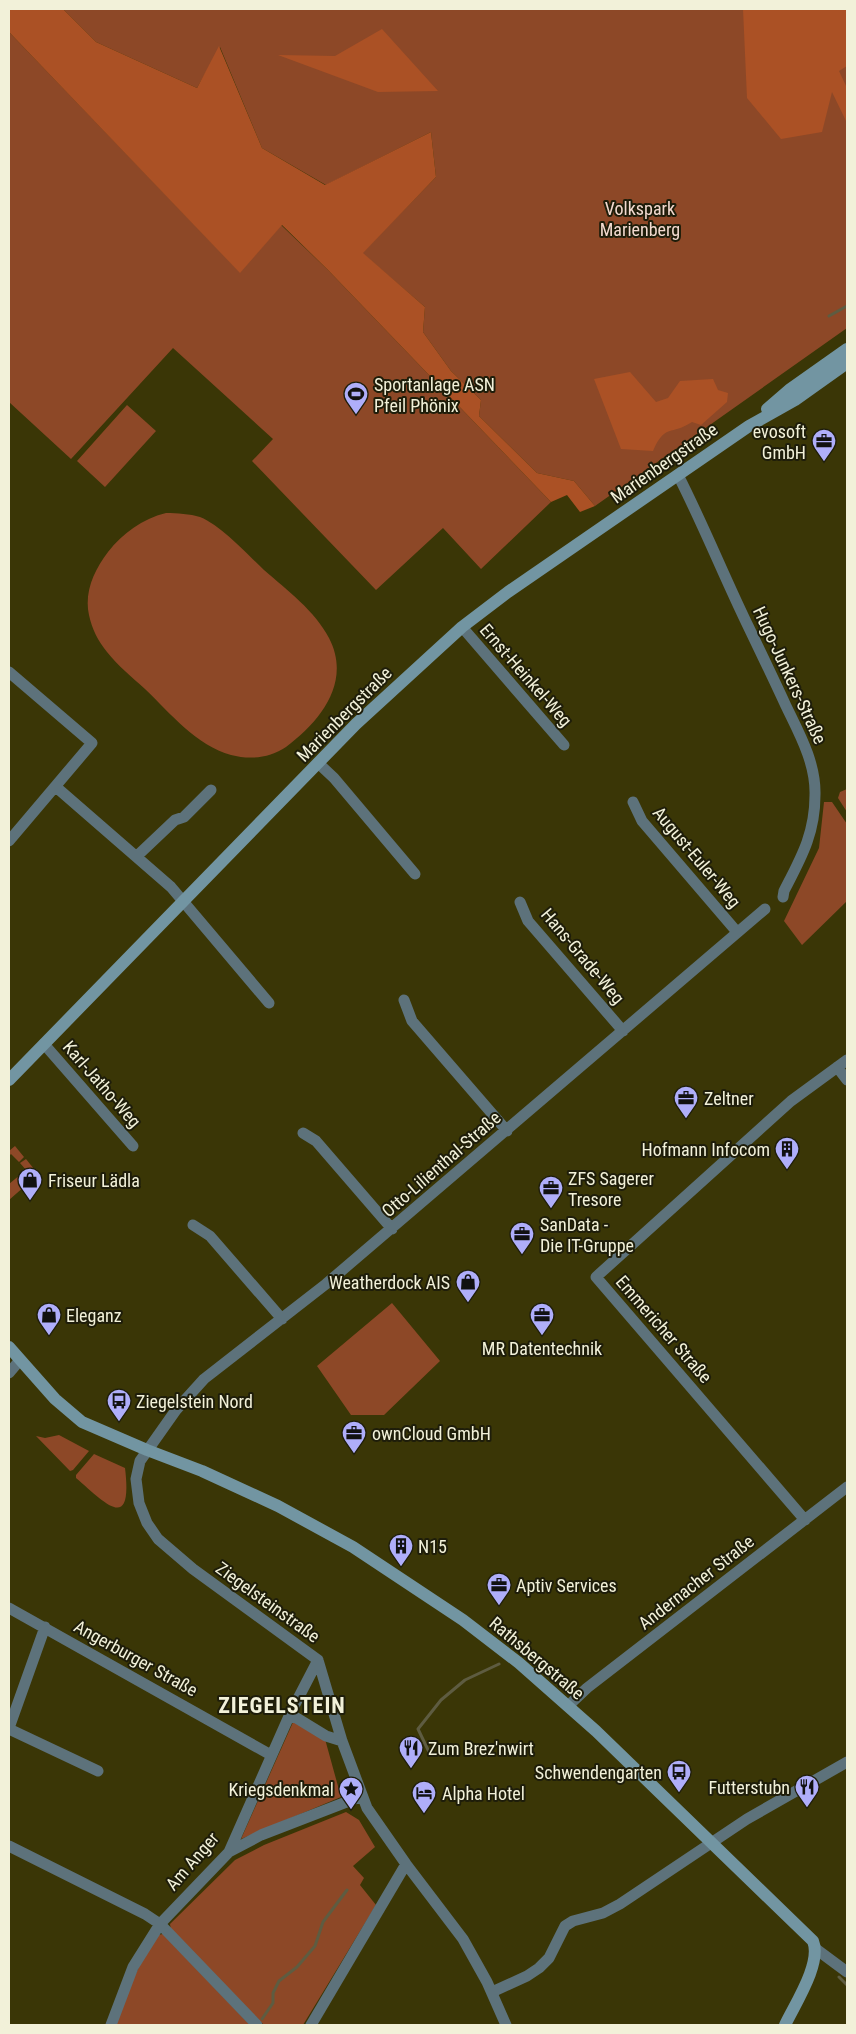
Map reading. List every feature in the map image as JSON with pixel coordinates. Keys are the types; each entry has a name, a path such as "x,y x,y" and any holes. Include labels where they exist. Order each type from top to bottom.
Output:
{"main road":[{"name":"Marienbergstraße","path":"749,426 789,390 847,349"},
{"name":"Marienbergstraße","path":"9,1080 375,706 462,627 508,592 749,426 795,400 847,363"},
{"path":"9,1347 55,1399 82,1422 147,1450"},
{"name":"Rathsbergstraße","path":"147,1450 259,1496 353,1547 450,1611 519,1663 568,1706 804,1931 816,1949"},
{"path":"785,2025 812,1969 816,1949"}],"street":[{"name":"Hugo-Junkers-Straße","path":"678,475 698,513 749,629 802,739 811,763 815,794 813,823 808,844 784,891 783,897"},
{"name":"Ernst-Heinkel-Weg","path":"462,627 564,745"},
{"path":"9,672 92,743 56,787 11,833"},
{"path":"318,763 416,874"},
{"path":"56,787 171,887 269,1003"},
{"path":"137,856 175,820 184,817 211,790"},
{"name":"August-Euler-Weg","path":"633,802 642,821 737,932"},
{"name":"Hans-Grade-Weg","path":"520,902 528,920 623,1031"},
{"name":"Otto-Lilienthal-Straße","path":"147,1450 184,1400 204,1379 282,1319 392,1229 765,909"},
{"path":"404,1000 412,1021 507,1131"},
{"name":"Karl-Jatho-Weg","path":"44,1044 133,1146"},
{"name":"Emmericher Straße","path":"805,1520 596,1277 791,1101 847,1060"},
{"path":"837,1067 847,1080"},
{"path":"303,1134 316,1141 392,1229"},
{"path":"194,1225 210,1236 282,1319"},
{"path":"9,1373 20,1360"},
{"name":"Ziegelsteinstraße","path":"147,1450 140,1460 136,1479 139,1503 153,1533 193,1569 318,1660 342,1740 367,1808 463,1940 492,1992 506,2025"},
{"name":"Andernacher Straße","path":"568,1706 587,1688 847,1488"},
{"name":"Angerburger Straße","path":"9,1608 271,1755"},
{"path":"45,1628 9,1728 98,1770"},
{"name":"Am Anger","path":"111,2025 134,1967 160,1924 229,1852 290,1714 318,1660"},
{"path":"290,1714 326,1736 342,1740"},
{"path":"492,1992 527,1976 539,1968 549,1958 565,1926 573,1921 603,1913 620,1904 747,1819 847,1762"},
{"path":"229,1852 261,1835 362,1796"},
{"path":"9,1846 145,1914 160,1924 257,2025"},
{"path":"311,2025 406,1864"},
{"name":"Rathsbergstraße","path":"816,1949 847,1972"}],"green space":[{"name":"Volkspark Marienberg","path":"63,9 847,9 847,328 595,506 574,481 537,473 479,416 481,400 451,371 423,332 425,307 362,253 436,177 431,132 326,185 262,148 220,47 197,88 96,42"},
{"path":"9,32 240,272 281,225 328,270 551,502 481,569 443,528 376,590 252,461 273,439 173,348 71,459 9,402"},
{"path":"127,405 156,431 105,487 77,461"},
{"path":"166,513 200,517 217,527 300,601 329,638 335,654 337,670 329,700 310,726 280,751 267,756 245,757 219,751 207,744 185,728 120,667 96,635 89,615 88,598 91,582 98,566 108,552 127,533 141,523"},
{"path":"847,789 847,812 838,798 840,792"},
{"path":"824,802 832,802 847,824 847,901 802,945 784,921 819,848"},
{"path":"15,1146 24,1157 19,1162 11,1154 9,1156 9,1151"},
{"path":"26,1159 34,1169 33,1179 9,1200 9,1184 26,1170 20,1163"},
{"path":"392,1303 440,1361 384,1415 351,1415 317,1366"},
{"path":"59,1435 89,1451 73,1470 70,1471 36,1436 45,1438"},
{"path":"94,1454 125,1468 125,1501 121,1507 114,1507 106,1503 76,1478 76,1475"},
{"path":"294,1720 325,1739 341,1797 241,1839"},
{"path":"346,1812 359,1820 375,1847 353,1866 364,1878 360,1885 376,1905 303,2025 264,2025 171,1930 170,1924 235,1860 264,1845"},
{"path":"163,1934 250,2025 115,2025 145,1956 158,1935"}],"shaded area":[{"path":"9,9 63,9 96,42 197,88 219,46 262,148 325,185 431,132 436,177 363,253 425,307 423,332 451,371 481,400 479,416 537,473 574,481 595,506 580,512 567,495 551,502 328,270 282,225 240,273 9,32"},
{"path":"743,9 847,9 847,66 839,71 847,88 847,123 832,92 822,132 781,139 747,98"},
{"path":"382,29 438,91 378,92 278,55 335,56"},
{"path":"630,372 656,402 668,398 680,381 713,379 718,390 728,393 727,402 701,425 692,422 665,433 657,442 653,451 621,449 594,379"}],"waterway":[{"path":"829,316 847,306"},
{"path":"430,1754 418,1729 441,1700 465,1680 499,1664"},
{"path":"262,2019 273,2003 273,1993 279,1981 297,1967 315,1946 323,1922 347,1890"},
{"path":"839,1977 847,1985"}],"place":[{"name":"Sportanlage ASN Pfeil Phönix","path":"356,415"},
{"name":"evosoft GmbH","path":"824,462"},
{"name":"Zeltner","path":"686,1119"},
{"name":"Hofmann Infocom","path":"787,1170"},
{"name":"Friseur Lädla","path":"30,1201"},
{"name":"ZFS Sagerer Tresore","path":"551,1209"},
{"name":"SanData - Die IT-Gruppe","path":"522,1255"},
{"name":"Weatherdock AIS","path":"468,1303"},
{"name":"Eleganz","path":"49,1336"},
{"name":"MR Datentechnik","path":"542,1336"},
{"name":"Ziegelstein Nord","path":"119,1422"},
{"name":"ownCloud GmbH","path":"354,1454"},
{"name":"N15","path":"401,1567"},
{"name":"Aptiv Services","path":"499,1606"},
{"name":"Zum Brez'nwirt","path":"411,1769"},
{"name":"Schwendengarten","path":"679,1793"},
{"name":"Futterstubn","path":"807,1808"},
{"name":"Kriegsdenkmal","path":"351,1810"},
{"name":"Alpha Hotel","path":"424,1814"}],"district":[{"name":"ZIEGELSTEIN","path":"282,1705"}]}
